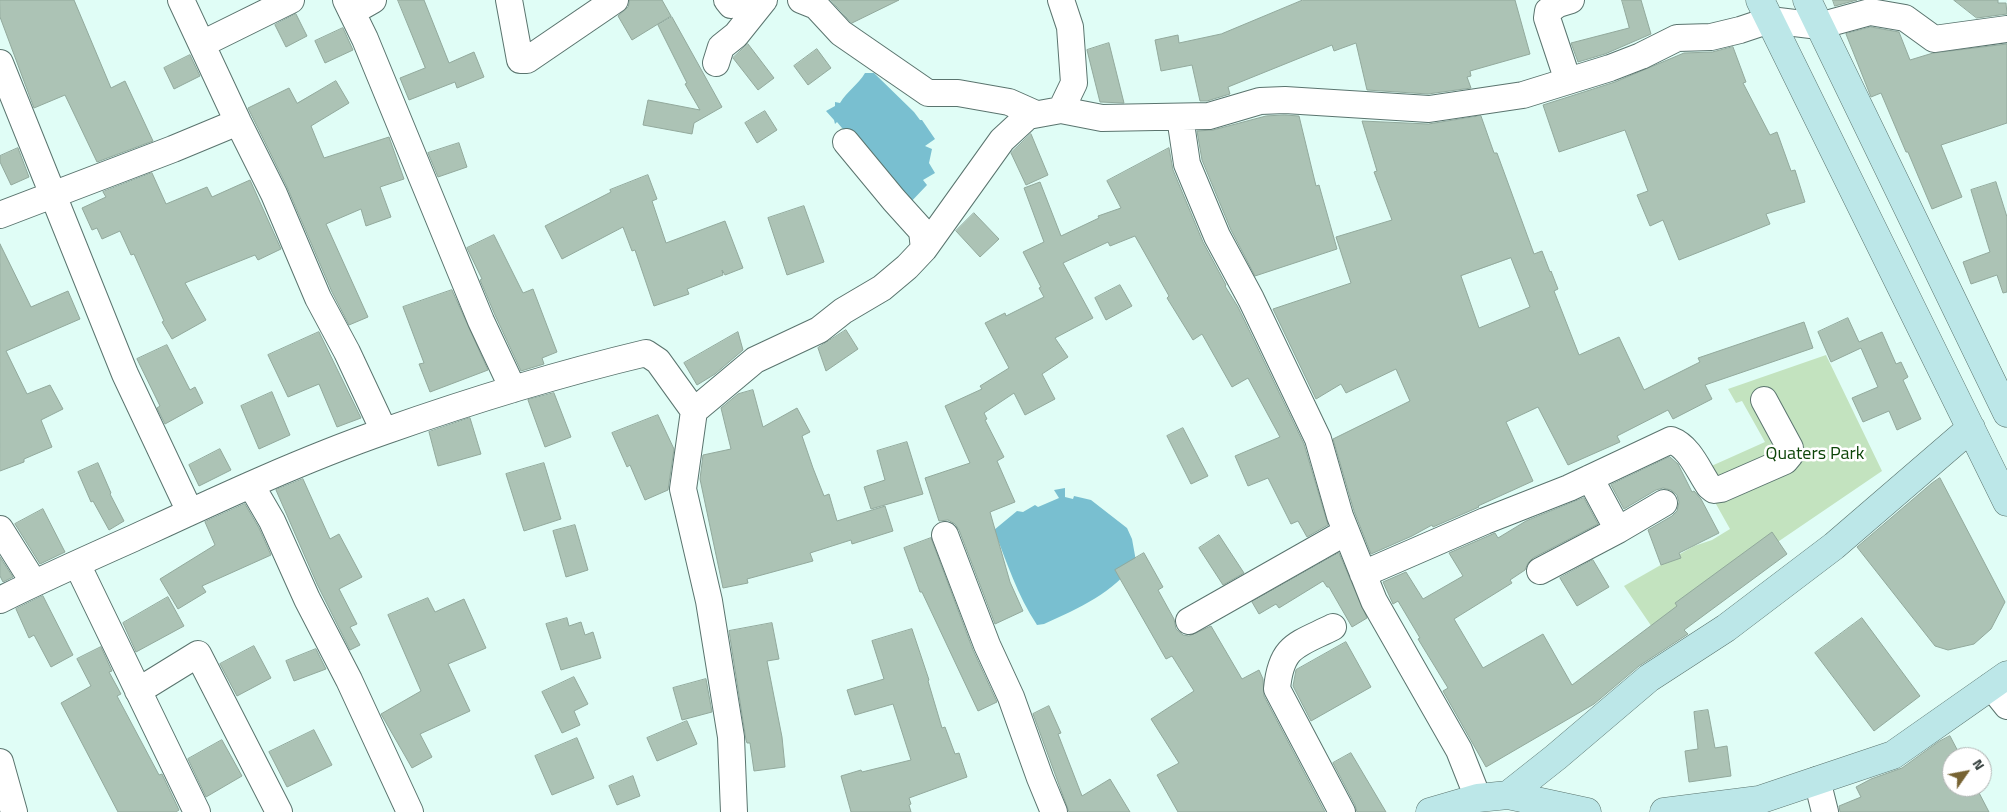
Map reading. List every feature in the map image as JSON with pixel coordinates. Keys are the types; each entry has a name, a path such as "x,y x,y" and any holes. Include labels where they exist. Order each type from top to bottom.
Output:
{"street":[{"path":"181,0 274,194 318,298 347,352 384,431"},
{"path":"202,44 291,0"},
{"path":"509,0 520,60 527,60 615,0"},
{"path":"727,0 731,6 764,0"},
{"path":"716,63 721,47 736,35 764,0"},
{"path":"801,0 816,6 841,33 928,93 958,93 1009,102 1049,112 1102,118 1209,116 1260,101 1285,100 1429,109 1523,95 1641,56 1677,38 1710,37 1740,30 1765,10"},
{"path":"734,812 729,727 709,601 683,489 694,410 755,360 819,330 844,311 882,288 907,267 924,249 1002,140 1028,116 1049,112 1074,83 1070,27 1061,0"},
{"path":"1568,81 1547,18 1548,11 1558,4 1571,0"},
{"path":"1807,0 2007,411"},
{"path":"357,4 365,39 481,321 513,390"},
{"path":"1765,10 1819,26 1870,12 1905,18 1934,39 2007,28"},
{"path":"1765,10 2007,502"},
{"path":"0,63 125,374 190,512"},
{"path":"1180,117 1187,164 1217,236 1251,299 1318,438 1340,516 1374,601 1459,750 1478,798"},
{"path":"0,215 238,122"},
{"path":"846,142 922,231 924,249"},
{"path":"0,600 251,485 384,431 513,390 646,353 658,361 694,410"},
{"path":"1363,574 1590,478 1671,440 1686,450 1709,486 1714,490 1720,490 1785,461 1790,455 1790,448 1764,400"},
{"path":"1508,795 1556,757 1648,678 1726,628 1834,546 1971,428"},
{"path":"1590,478 1618,530"},
{"path":"251,485 272,521 307,599 349,680 410,812"},
{"path":"1540,571 1618,530 1664,503"},
{"path":"0,529 34,583"},
{"path":"1189,622 1346,532"},
{"path":"945,534 987,645 1011,697 1054,812"},
{"path":"77,564 197,812"},
{"path":"1333,627 1296,645 1284,657 1279,671 1278,689 1342,812"},
{"path":"138,692 198,654 279,812"},
{"path":"1664,812 1759,800 1893,754 2002,689"},
{"path":"0,762 14,812"},
{"path":"1817,780 1825,812"},
{"path":"1430,812 1478,798 1508,795 1587,812"}],"green space":[{"name":"Quaters Park","path":"1826,355 1882,471 1710,588 1654,630 1624,586 1694,546 1712,540 1730,529 1698,472 1765,442 1742,401 1736,403 1728,389"}],"water":[{"path":"865,73 874,73 922,120 935,139 925,146 932,149 929,163 935,173 923,180 927,185 907,206 837,122 835,124 826,111 835,106 835,102 840,103"},
{"path":"1065,488 1065,497 1073,499 1074,496 1091,500 1127,528 1132,539 1136,561 1106,591 1057,618 1037,625 1018,590 994,530 1017,511 1023,512 1035,505 1038,507 1059,498 1054,490"}],"building":[{"path":"0,0 74,0 111,88 125,81 153,141 97,162 65,95 34,108 0,17"},
{"path":"398,0 424,0 449,63 474,52 484,77 457,88 455,82 409,100 400,78 425,68"},
{"path":"630,0 662,0 671,16 632,40 618,16 628,7"},
{"path":"831,0 899,0 852,23"},
{"path":"1303,0 1515,0 1530,54 1470,71 1471,76 1467,77 1471,88 1428,94 1367,90 1356,43 1334,51 1332,45 1228,87 1230,94 1207,101 1200,101 1192,65 1161,71 1155,40 1178,35 1179,43 1221,34"},
{"path":"1622,0 1641,0 1651,34 1605,54 1578,62 1571,43 1629,28"},
{"path":"1833,0 1857,0 1835,6"},
{"path":"1954,0 1998,0 1998,3 2006,3 2007,14 1977,18"},
{"path":"296,14 307,36 286,47 275,25"},
{"path":"672,17 722,107 694,123 692,134 643,125 648,100 700,110 685,84 687,83 658,25"},
{"path":"1871,27 1899,32 1910,60 1933,53 2007,44 2007,123 1941,145 1962,197 1932,209 1881,93 1871,97 1846,34"},
{"path":"343,28 353,50 325,63 315,41"},
{"path":"1109,43 1124,103 1100,102 1087,50"},
{"path":"748,44 774,78 758,90 733,58"},
{"path":"1733,47 1746,82 1743,83 1770,135 1777,132 1791,171 1795,170 1805,202 1766,214 1770,224 1679,260 1663,220 1650,226 1637,195 1648,191 1625,130 1559,152 1543,105 1615,82 1684,53 1712,52"},
{"path":"817,49 831,68 808,85 794,66"},
{"path":"190,55 200,76 174,89 164,68"},
{"path":"336,81 349,103 311,126 324,158 389,137 404,179 380,187 391,217 366,226 361,209 326,224 368,317 349,325 332,292 287,187 248,108 289,88 297,103"},
{"path":"765,111 777,130 757,143 745,123"},
{"path":"1266,116 1299,116 1316,186 1319,185 1337,249 1255,276 1231,230 1202,160 1197,131 1213,130"},
{"path":"1481,116 1494,153 1497,153 1534,254 1542,251 1551,271 1558,289 1554,291 1579,355 1619,337 1644,390 1700,362 1698,358 1804,322 1813,348 1705,385 1712,399 1673,419 1668,410 1617,436 1620,442 1568,465 1538,407 1506,422 1533,481 1479,507 1433,527 1432,525 1371,554 1354,511 1333,439 1410,401 1396,369 1346,393 1341,384 1316,399 1273,309 1351,283 1336,237 1392,220 1374,172 1377,171 1362,121 1428,124","holes":["1511,258 1530,307 1479,328 1461,276"]},
{"path":"1031,134 1048,175 1026,185 1011,153"},
{"path":"459,143 467,167 438,177 428,153"},
{"path":"18,148 29,177 11,185 0,162 0,156"},
{"path":"1169,148 1173,170 1203,242 1238,307 1304,444 1328,525 1307,537 1298,521 1291,524 1268,478 1248,486 1235,456 1280,437 1248,378 1232,387 1202,334 1193,340 1167,298 1169,296 1135,236 1110,246 1108,242 1063,263 1093,318 1055,338 1068,357 1042,374 1055,399 1025,415 1014,393 984,413 987,419 985,420 1004,457 997,461 1015,502 990,512 1010,582 1023,611 995,624 959,530 955,524 948,520 939,521 925,478 970,463 945,406 982,389 980,386 1009,368 985,323 1005,313 1006,316 1044,297 1039,288 1041,287 1023,252 1044,242 1024,188 1040,182 1061,236 1099,218 1098,216 1121,208 1107,181"},
{"path":"152,173 166,204 207,187 212,197 250,180 281,249 258,260 255,255 185,283 206,320 172,339 162,322 164,321 134,254 131,255 120,231 102,239 97,228 92,230 82,208 106,197 103,192"},
{"path":"648,175 657,199 652,201 666,243 725,221 743,268 725,275 722,270 723,275 687,289 689,294 654,306 635,250 632,251 623,227 562,259 545,226 611,192 610,190"},
{"path":"1996,182 2007,217 2007,292 2003,293 1997,275 1971,284 1963,262 1990,252 1971,190"},
{"path":"804,206 824,262 787,275 768,218"},
{"path":"974,213 999,239 980,257 956,231"},
{"path":"494,235 523,293 533,289 557,352 542,358 544,364 521,371 467,248"},
{"path":"0,244 31,307 68,291 80,319 6,351 27,394 50,385 63,409 41,420 52,447 24,459 24,462 0,471"},
{"path":"1120,285 1132,306 1106,320 1095,298"},
{"path":"452,290 488,370 430,392 419,364 424,363 403,307"},
{"path":"1848,318 1859,342 1882,332 1896,364 1901,362 1908,377 1903,380 1921,419 1897,430 1889,411 1863,422 1852,398 1878,387 1861,348 1831,362 1818,332"},
{"path":"846,330 858,349 826,371 818,348"},
{"path":"319,332 361,418 337,427 319,384 288,397 268,355"},
{"path":"738,332 743,350 715,374 697,385 684,363"},
{"path":"167,345 190,390 195,387 203,403 165,424 157,408 160,406 137,359"},
{"path":"753,390 763,427 797,408 810,432 802,436 813,468 824,496 829,494 837,521 885,506 893,531 852,544 851,540 810,553 813,561 747,579 748,583 723,588 700,479 703,455 731,449 721,408 738,394"},
{"path":"272,392 290,435 259,449 241,406"},
{"path":"554,393 571,437 545,447 528,400"},
{"path":"658,415 674,449 668,490 645,500 630,465 627,467 612,433"},
{"path":"470,418 481,454 438,466 429,432"},
{"path":"1183,428 1208,476 1191,484 1167,436"},
{"path":"907,442 923,494 871,509 864,487 885,480 877,451"},
{"path":"220,449 231,470 199,486 189,465"},
{"path":"1670,457 1678,464 1692,492 1694,491 1701,499 1719,533 1679,553 1681,558 1661,565 1648,530 1677,511 1679,502 1677,495 1671,490 1663,488 1656,490 1624,509 1611,485"},
{"path":"98,463 110,494 124,521 109,530 93,501 91,502 78,472"},
{"path":"544,463 561,519 524,531 506,474"},
{"path":"1940,478 2005,602 1991,629 1974,644 1948,650 1935,646 1857,547"},
{"path":"303,479 330,539 339,534 362,577 339,589 357,624 350,627 360,645 350,650 317,584 276,490"},
{"path":"1584,498 1598,524 1533,558 1525,570 1510,580 1512,583 1454,619 1483,668 1543,634 1572,685 1677,606 1675,603 1772,532 1787,554 1684,630 1688,634 1639,666 1594,704 1486,767 1443,691 1448,688 1418,639 1420,638 1398,601 1393,604 1383,582 1406,572 1423,599 1463,576 1449,553 1495,533 1498,538 1526,521"},
{"path":"245,504 259,528 271,555 202,586 206,592 178,609 160,579 215,545 205,522"},
{"path":"43,509 65,552 40,564 15,524"},
{"path":"575,525 588,570 566,577 553,531"},
{"path":"1219,535 1244,573 1223,585 1199,548"},
{"path":"931,538 973,650 997,702 978,711 922,592 920,592 904,548"},
{"path":"1144,553 1163,587 1158,590 1174,619 1176,629 1183,635 1189,636 1211,626 1242,679 1259,670 1263,679 1264,696 1325,812 1178,812 1157,775 1179,763 1151,719 1194,691 1172,656 1166,659 1115,570"},
{"path":"1339,553 1367,618 1352,627 1329,587 1323,581 1279,608 1276,604 1259,614 1252,602"},
{"path":"0,557 13,577 3,582 0,576"},
{"path":"1593,560 1609,587 1577,606 1560,578"},
{"path":"43,596 73,655 51,667 34,635 29,638 16,609"},
{"path":"168,597 184,626 136,652 123,623"},
{"path":"428,598 435,612 464,599 486,648 448,664 470,711 420,734 432,757 412,768 381,714 421,691 388,615"},
{"path":"567,618 569,626 581,622 585,635 593,632 601,658 561,670 546,624"},
{"path":"1862,618 1920,696 1874,731 1815,653"},
{"path":"772,623 779,659 767,661 782,737 785,767 754,771 750,743 747,743 746,740 729,631"},
{"path":"912,629 942,728 945,727 955,754 959,753 967,777 909,798 911,812 851,812 841,776 911,760 893,704 855,715 847,690 884,679 872,641"},
{"path":"1346,642 1371,687 1311,721 1293,686 1296,670"},
{"path":"254,646 271,678 237,696 220,664"},
{"path":"101,647 112,671 109,672 121,694 117,696 159,775 162,774 179,810 176,812 118,812 61,703 91,686 77,659"},
{"path":"316,649 326,669 294,681 286,661"},
{"path":"574,677 588,704 574,711 580,725 562,733 542,692"},
{"path":"706,679 712,712 682,720 673,688"},
{"path":"1049,706 1061,733 1058,734 1082,796 1110,779 1130,812 1069,812 1033,714"},
{"path":"1708,710 1715,748 1727,746 1731,776 1689,782 1685,751 1698,749 1694,712"},
{"path":"687,721 697,744 657,761 647,738"},
{"path":"314,730 332,765 287,787 269,752"},
{"path":"1950,736 1956,747 1942,747 1942,797 1981,797 1989,812 1840,812 1839,806 1861,797 1856,787 1871,779 1902,768 1938,742"},
{"path":"577,738 594,778 552,795 535,756"},
{"path":"222,740 242,776 206,797 188,759"},
{"path":"1351,753 1386,812 1357,812 1333,763"},
{"path":"633,776 640,796 617,805 609,786"}]}
